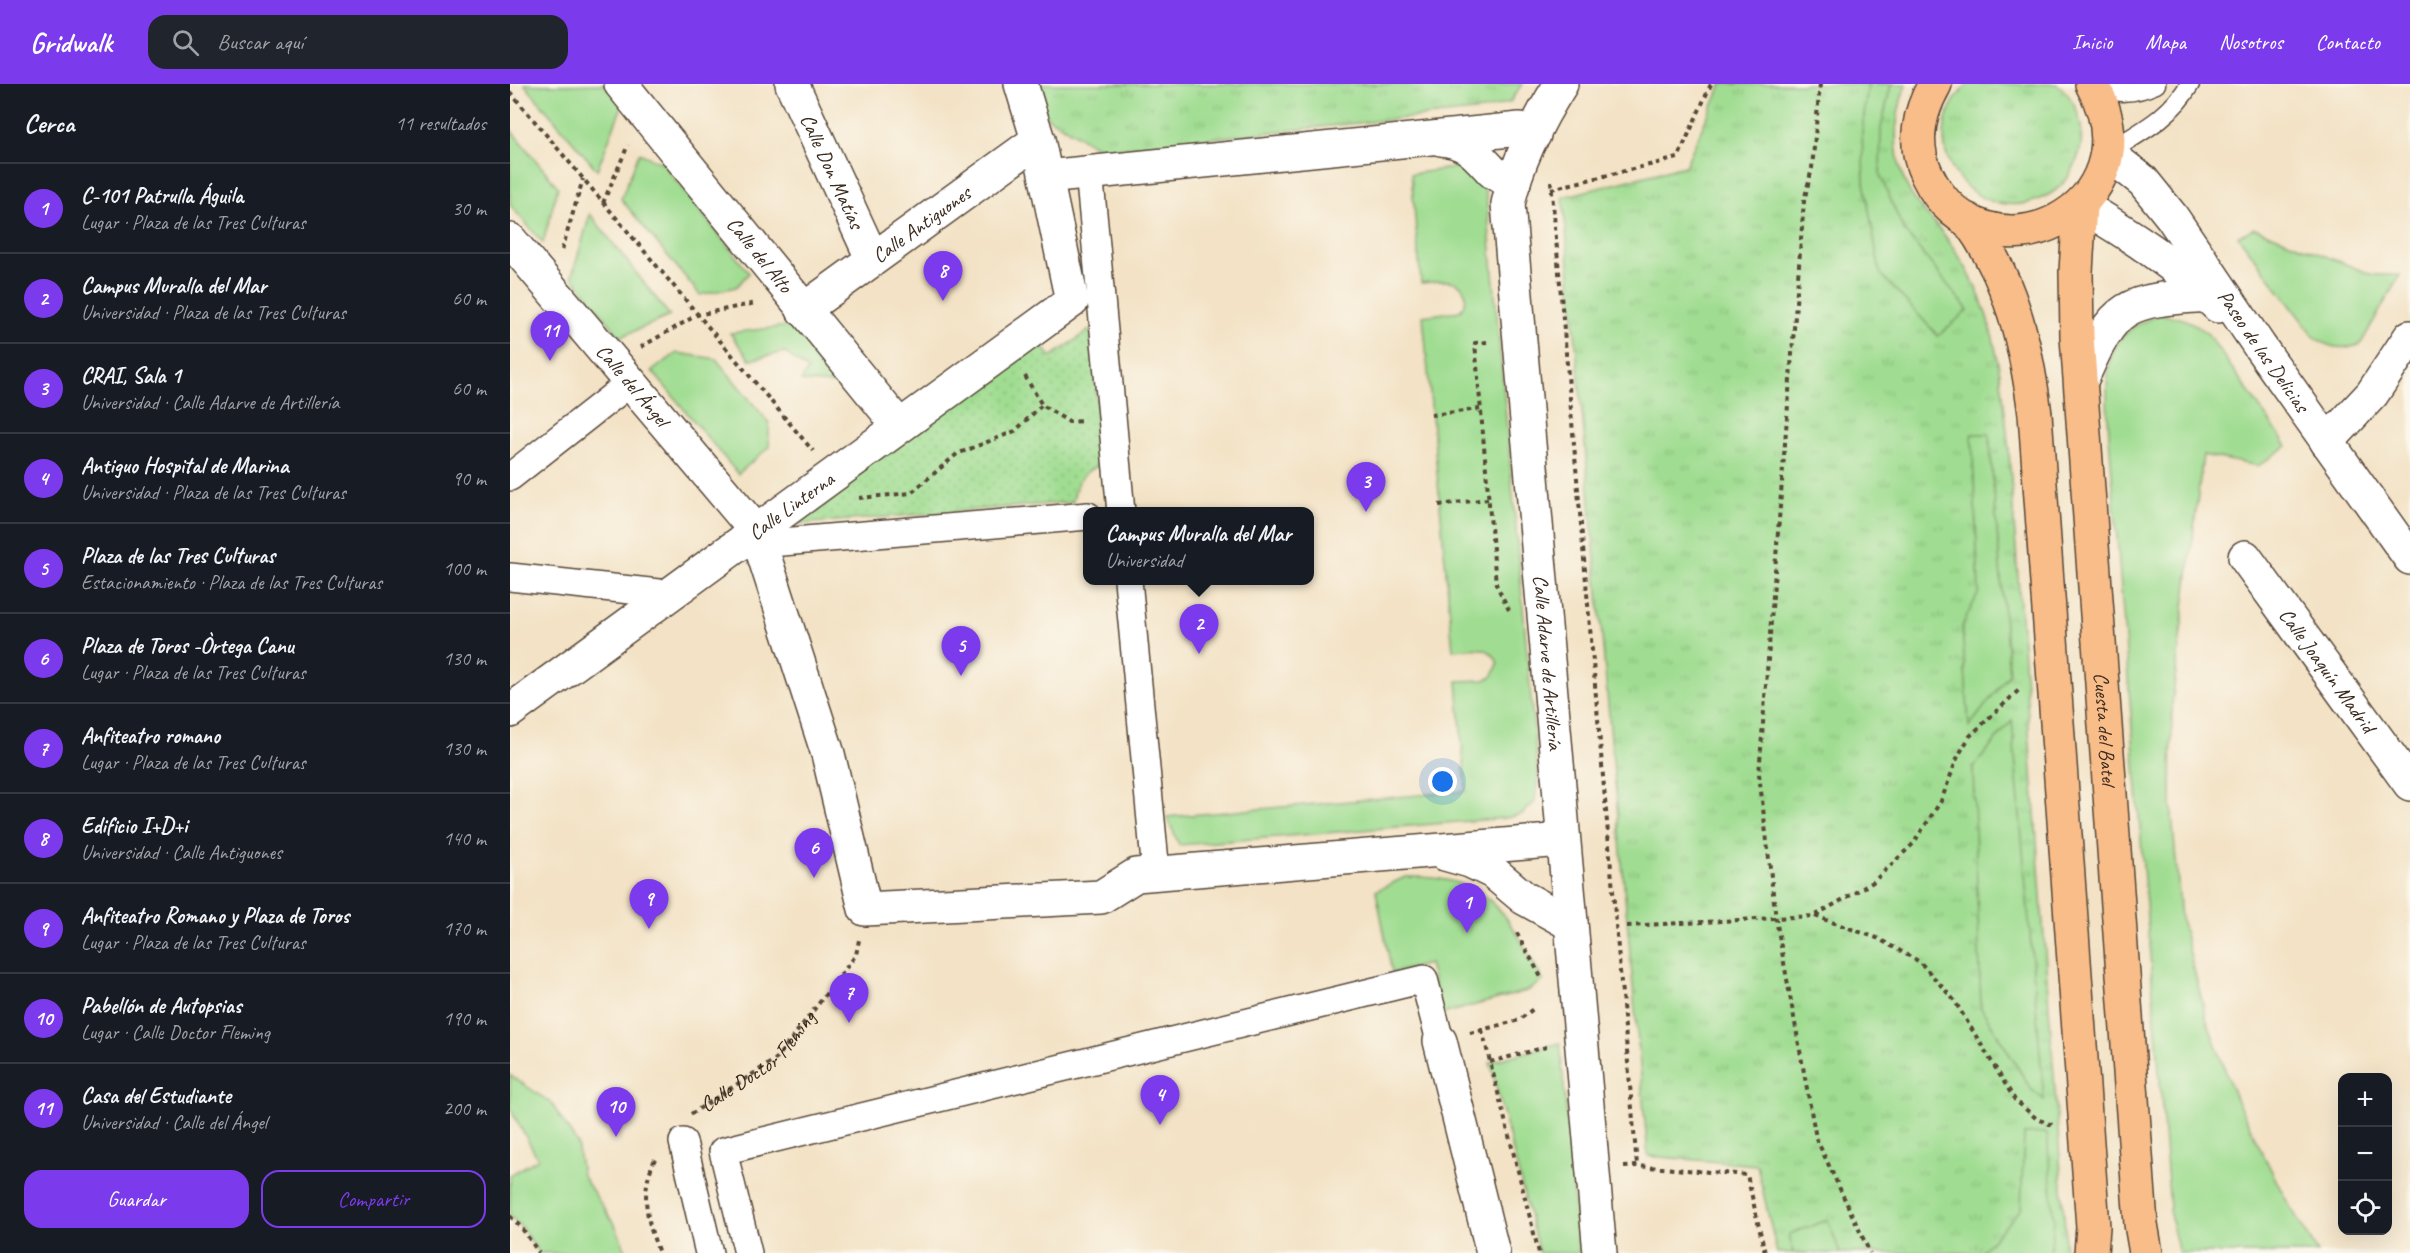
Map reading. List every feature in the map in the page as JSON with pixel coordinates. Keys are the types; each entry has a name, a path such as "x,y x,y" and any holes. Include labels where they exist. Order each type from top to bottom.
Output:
{"main road":[{"path":"1935,84 1921,116 1920,151 1924,169 1937,193 1955,212 1968,220 1997,231 2026,231 2056,222 2080,206 2097,182 2107,153 2108,124 2093,84"},
{"name":"Cuesta del Batel","path":"2080,206 2076,302 2139,1200 2146,1253"},
{"path":"1968,220 1990,253 2008,290 2031,382 2040,470 2091,1203 2091,1253"}],"street":[{"name":"Calle del Alto","path":"621,84 899,426"},
{"name":"Calle Don Matías","path":"792,84 872,258"},
{"path":"1021,84 1038,140 1046,177 1520,129 1534,135"},
{"name":"Calle Adarve de Artillería","path":"1561,84 1548,104 1534,135 1514,182 1508,204 1600,1253"},
{"path":"1427,138 1446,139 1463,144 1477,153 1493,172 1514,182"},
{"name":"Calle Antiguones","path":"797,303 872,258 1038,140"},
{"name":"Paseo de las Delicias","path":"2107,153 2143,181 2172,217 2214,290 2260,347 2410,558"},
{"path":"1089,171 1121,507"},
{"name":"Calle Linterna","path":"510,711 756,531 842,487 899,426 1072,301 1046,177"},
{"name":"Paseo de las Delicias","path":"2080,206 2118,227 2214,290"},
{"name":"Calle del Ángel","path":"510,240 756,531"},
{"path":"2081,381 2102,336 2114,320 2128,309 2142,302 2214,290"},
{"path":"2327,442 2372,394 2410,337"},
{"path":"510,477 622,372"},
{"path":"756,531 782,542 1083,516"},
{"path":"756,531 828,754 865,909 1101,897 1136,875 1563,840"},
{"name":"Calle Joaquín Madrid","path":"2245,557 2410,784"},
{"path":"510,577 669,594"},
{"path":"1128,585 1156,873"},
{"path":"1407,852 1441,854 1470,861 1493,872 1524,898 1571,924"},
{"path":"748,1253 723,1151 1424,979 1493,1253"},
{"path":"682,1142 709,1253"}],"lane":[{"path":"2093,84 2110,92 2122,92 2139,90 2156,84"},
{"path":"2107,153 2163,118 2172,110 2190,84"}],"path":[{"path":"1551,189 1678,158 1711,84"},
{"path":"1820,84 1812,168 1804,201 1759,774 1776,919 1816,1138 1870,1253"},
{"path":"510,92 842,487 910,493 957,454 1014,431 1042,405"},
{"path":"603,203 643,111"},
{"path":"551,288 583,179"},
{"path":"1551,179 1637,1166"},
{"path":"622,372 698,315 797,303"},
{"path":"1491,341 1475,343 1496,584 1511,615"},
{"path":"1007,347 1042,405 1070,422 1112,416"},
{"path":"1431,415 1480,410"},
{"path":"1439,505 1488,500"},
{"path":"1814,916 1873,882 1913,844 1941,801 1958,756 1970,736 2026,684"},
{"name":"Calle Doctor Fleming","path":"682,1142 683,1125 688,1117 776,1059 856,955 865,909"},
{"path":"1627,926 1814,916 1877,938 1920,962 1954,1000 2015,1100 2037,1119 2058,1128"},
{"path":"1516,931 1543,981"},
{"path":"1440,1041 1519,1020 1533,1009"},
{"path":"1482,1030 1539,1253"},
{"path":"1491,1062 1560,1043"},
{"path":"1615,1168 1637,1166 1748,1175 1766,1253"},
{"path":"648,1173 646,1218 659,1253"},
{"path":"510,1216 521,1227 539,1253"}],"green space":[{"path":"524,84 605,84 622,106 597,170"},
{"path":"1036,84 1522,84 1510,102 1483,110 1110,149 1095,146 1047,117"},
{"path":"1722,84 1906,84 1898,112 1896,140 1900,167 1911,194 1944,234 1962,261 1977,290 1993,337 2009,452 2065,1229 2064,1253 1777,1253 1757,1165 1648,1156 1563,197 1685,166"},
{"path":"1868,84 1891,84 1881,128 1880,175 1903,229 1968,310 1938,336 1880,273 1864,182 1862,132"},
{"path":"1968,84 2057,84 2063,89 2077,111 2082,137 2077,160 2062,185 2050,194 2023,204 1997,203 1975,193 1958,177 1947,156 1944,132 1951,107"},
{"path":"510,129 558,187 543,243 510,205"},
{"path":"639,153 662,163 749,273 736,287 700,295 621,199"},
{"path":"1466,166 1482,182 1486,194 1538,776 1535,802 1522,814 1506,818 1179,845 1167,817 1466,791 1457,681 1484,680 1492,677 1498,664 1495,657 1486,650 1474,648 1453,650 1423,316 1460,311 1466,296 1462,287 1452,282 1421,283 1411,174"},
{"path":"590,214 670,316 620,337 572,276"},
{"path":"2255,228 2373,275 2400,275 2360,345 2334,347 2322,342 2312,334 2238,236"},
{"path":"2160,315 2185,320 2207,333 2287,446 2258,466 2203,455 2172,704 2171,803 2181,919 2207,1021 2236,1099 2285,1198 2318,1253 2179,1253 2171,1221 2107,397 2107,379 2115,348 2125,334 2139,323"},
{"path":"796,325 843,385 801,381 808,370 784,352 750,360 730,333"},
{"path":"1091,329 1102,465 1090,470 1081,478 1073,502 800,524 785,510 1031,331 1051,357"},
{"path":"677,353 716,359 769,423 769,447 738,474 652,371"},
{"path":"1972,434 1989,434 2009,674 1969,727 1962,626 1979,592"},
{"path":"2012,720 2044,1100 2031,1089 1981,1008 1973,768"},
{"path":"1405,877 1434,878 1458,883 1477,891 1493,903 1518,936 1543,981 1527,991 1442,1014 1429,964 1392,973 1376,891"},
{"path":"1560,1043 1579,1253 1539,1253 1490,1062"},
{"path":"510,1075 551,1103 577,1143 582,1175 616,1227 627,1253 539,1253 521,1227 510,1216 510,1175 538,1159 510,1108"},
{"path":"2047,1133 2054,1222 2050,1253 1980,1253 2021,1209 2024,1134"},
{"path":"1828,1220 1840,1253 1793,1253 1789,1234"}],"place":[{"name":"Edificio I+D+i","path":"943,301"},
{"name":"Casa del Estudiante","path":"550,361"},
{"name":"CRAI, Sala 1","path":"1366,512"},
{"name":"Campus Muralla del Mar","path":"1199,654"},
{"name":"Plaza de las Tres Culturas","path":"961,676"},
{"name":"Plaza de Toros -Òrtega Canu","path":"814,878"},
{"name":"Anfiteatro Romano y Plaza de Toros","path":"649,929"},
{"name":"C-101 Patrulla Águila","path":"1467,933"},
{"name":"Anfiteatro romano","path":"849,1023"},
{"name":"Antiguo Hospital de Marina","path":"1160,1125"},
{"name":"Pabellón de Autopsias","path":"616,1137"}]}
